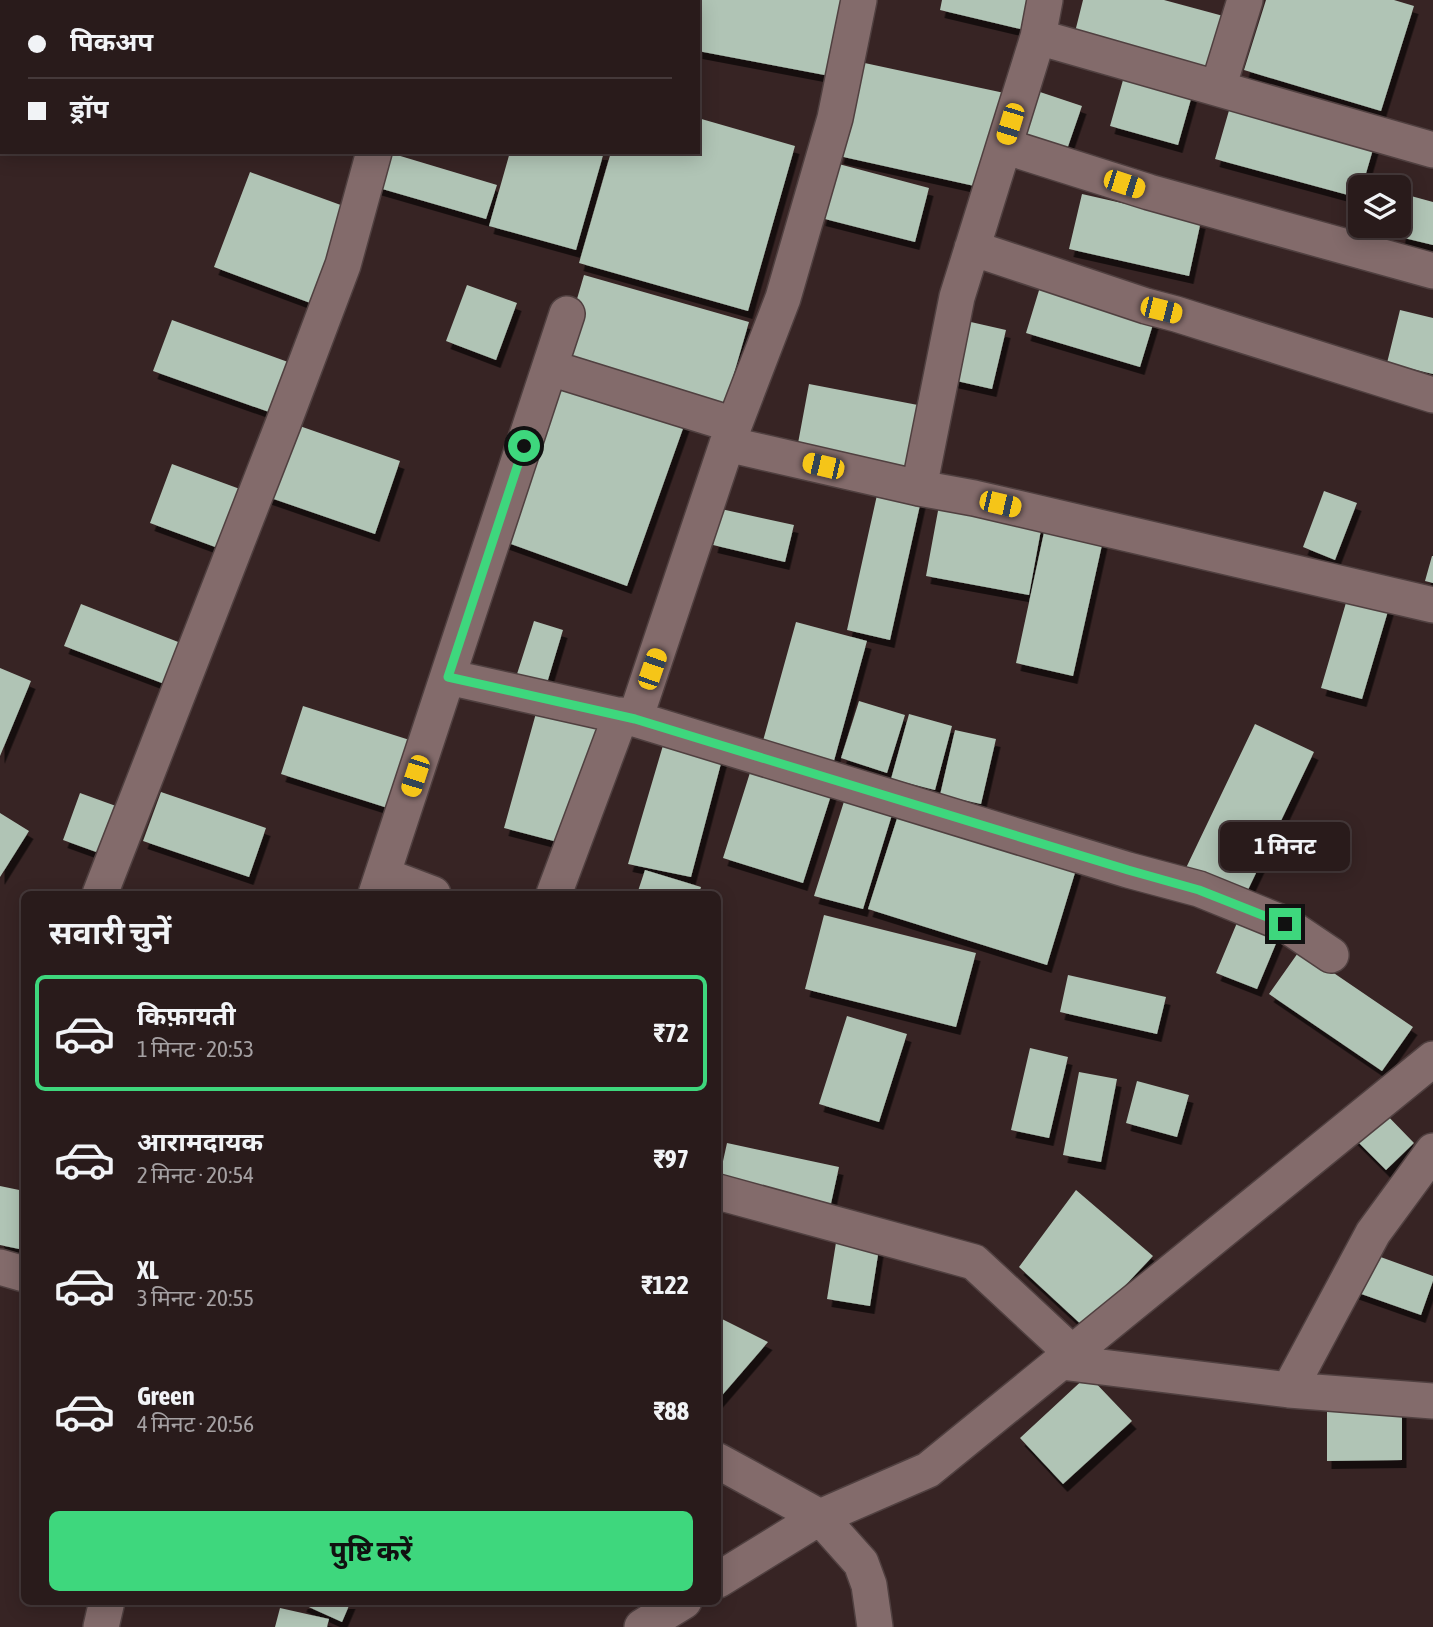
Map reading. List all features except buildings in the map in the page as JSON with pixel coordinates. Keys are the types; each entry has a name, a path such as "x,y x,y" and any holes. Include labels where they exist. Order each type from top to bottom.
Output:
{"street":[{"path":"555,891 628,717 783,298 835,118 859,0"},
{"path":"919,488 957,297 1038,37 1045,0"},
{"path":"1218,88 1245,0"},
{"path":"1038,37 1433,150"},
{"path":"1004,146 1149,192 1433,271"},
{"path":"101,891 343,265 373,154"},
{"path":"972,248 1146,306 1433,395"},
{"path":"415,891 379,885 567,314"},
{"path":"549,370 554,369 731,435 919,488 974,498 1433,606"},
{"path":"448,677 628,717 1199,890 1285,924 1331,955"},
{"path":"721,1578 820,1517 928,1470 1433,1059"},
{"path":"1289,1390 1373,1233 1433,1151"},
{"path":"721,1193 974,1262 1066,1358 1289,1390 1433,1401"},
{"path":"0,1267 21,1273"},
{"path":"721,1463 820,1517 861,1563 869,1586 875,1627"},
{"path":"101,1627 106,1605"},
{"path":"642,1627 678,1605"}],"route":[{"path":"524,446 448,677 635,719 1199,890 1285,924"}]}
